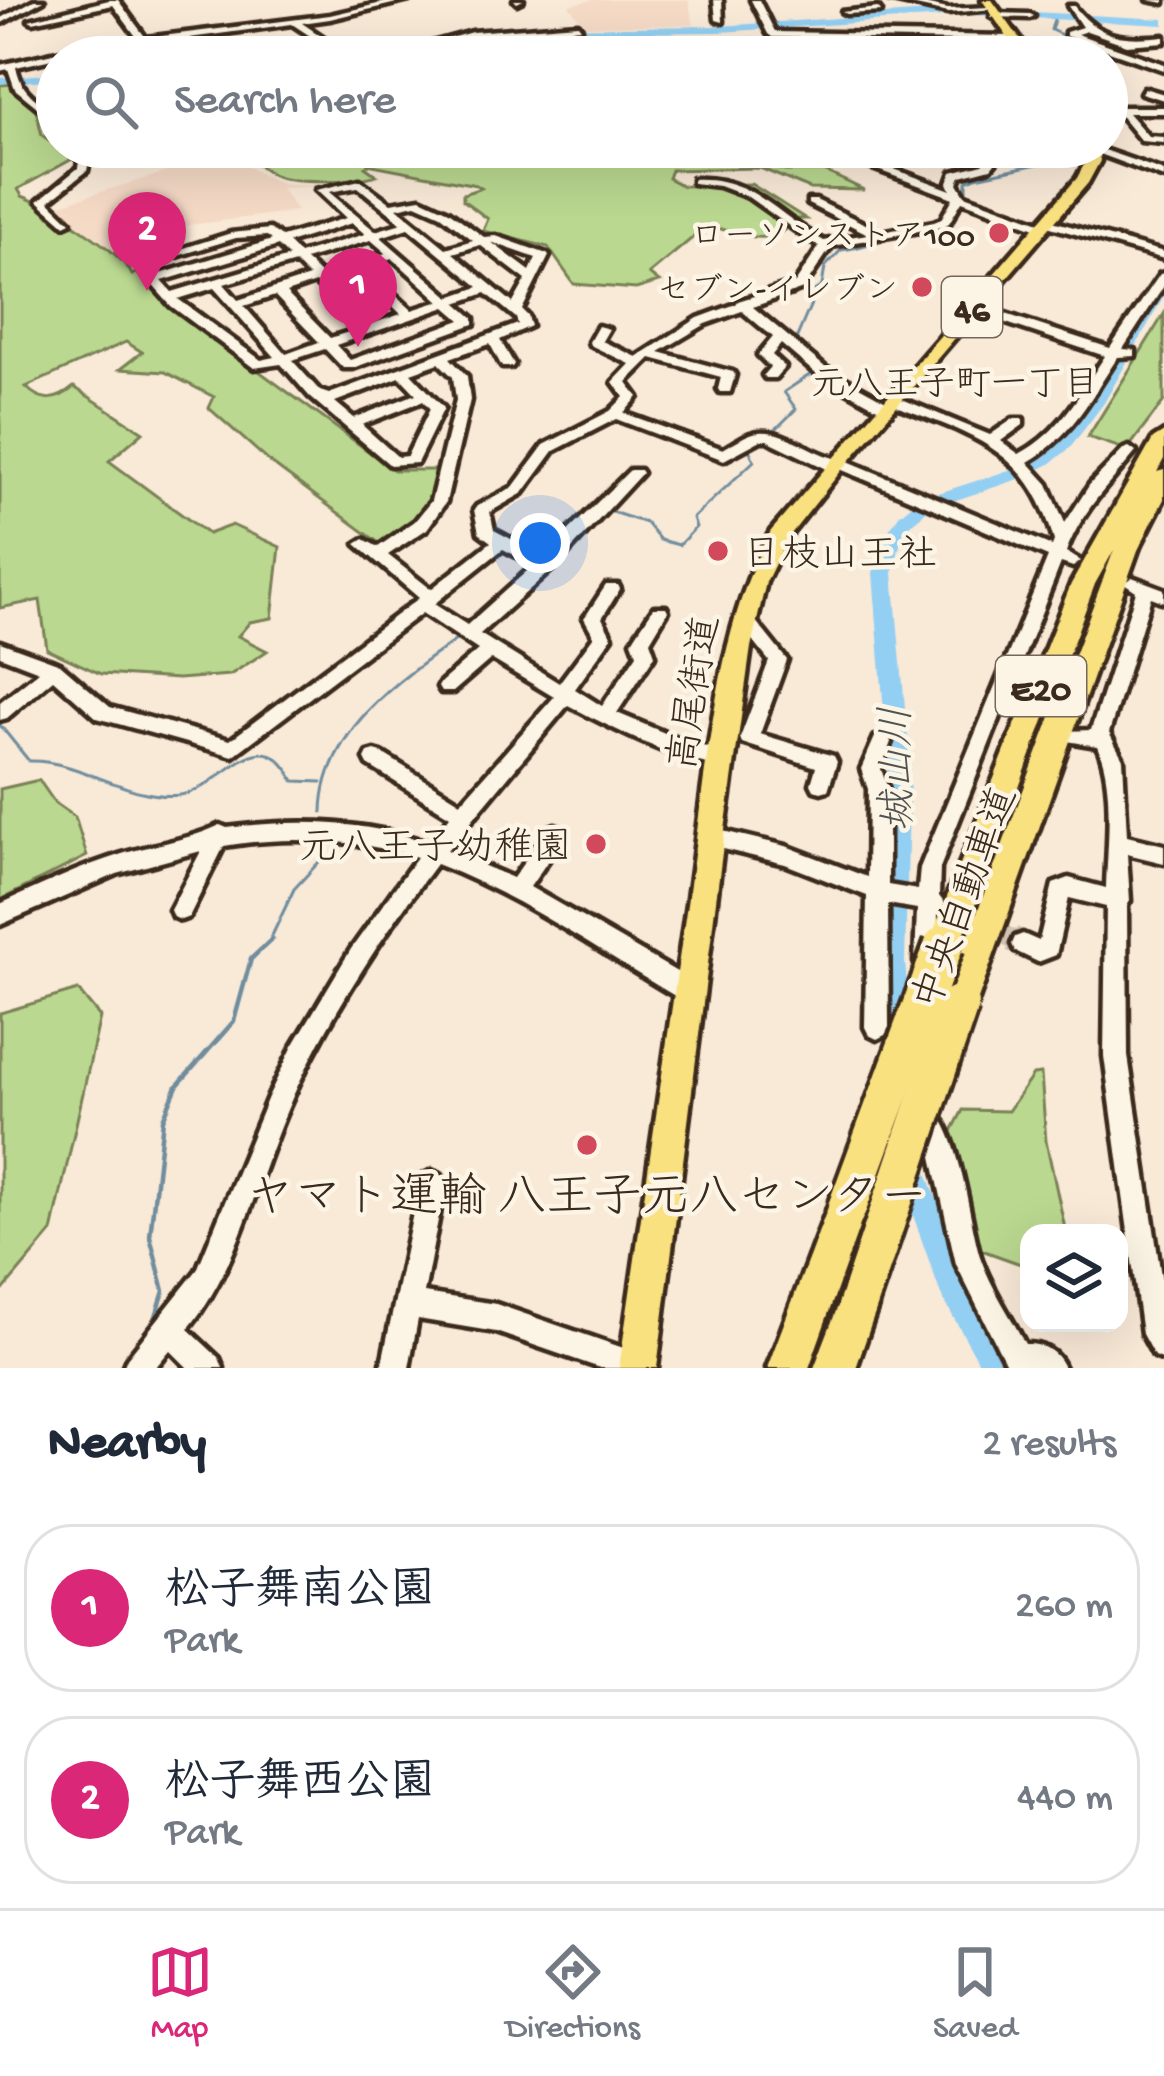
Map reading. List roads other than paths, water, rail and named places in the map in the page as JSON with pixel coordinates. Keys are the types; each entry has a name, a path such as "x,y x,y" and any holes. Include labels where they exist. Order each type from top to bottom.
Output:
{"highway":[{"name":"中央自動車道","path":"788,1368 1083,584 1164,439"},
{"name":"中央自動車道","path":"836,1368 959,1006 1126,550 1164,477"}],"main road":[{"name":"高尾街道","path":"638,1368 710,837 745,619 778,536 1089,168"}],"street":[{"path":"0,22 40,0"},
{"path":"173,36 405,0"},
{"path":"718,0 720,20"},
{"path":"755,0 772,34 802,36"},
{"path":"838,1 854,0"},
{"path":"846,12 879,11 871,0"},
{"path":"892,0 1030,20"},
{"path":"1152,0 1164,1"},
{"path":"33,20 114,1 139,36"},
{"path":"81,10 96,21"},
{"path":"1070,36 1079,17 1115,36"},
{"path":"934,20 940,36"},
{"path":"293,21 316,36"},
{"path":"766,26 807,21"},
{"path":"902,25 908,36"},
{"path":"1143,27 1164,36"},
{"path":"544,36 579,32 573,36"},
{"path":"1128,42 1164,36"},
{"path":"1128,55 1164,67"},
{"path":"36,61 5,67 36,100"},
{"path":"1144,91 1164,97"},
{"path":"1128,111 1164,110"},
{"path":"1128,119 1145,139 1164,140"},
{"path":"1128,162 1164,175"},
{"path":"65,222 44,201 83,168"},
{"path":"883,168 1044,224 1164,256"},
{"path":"964,197 953,183 956,174 979,168"},
{"path":"697,181 740,184 788,225 826,245 901,228 929,230 947,219 964,197"},
{"path":"277,291 348,364 470,321 321,190 360,183 515,310 525,326 344,398 321,397"},
{"path":"389,207 417,200 446,213 532,279"},
{"path":"812,202 880,236"},
{"path":"154,280 354,219"},
{"path":"170,297 410,224"},
{"path":"369,329 266,231 235,235 140,264 170,297 259,364 283,359 488,288"},
{"path":"444,252 481,240 504,239 543,256 515,310"},
{"path":"546,558 500,543 482,521 487,504 518,490 549,448 614,414 631,397 620,382 642,357 742,304 799,286 826,245"},
{"path":"235,305 394,254"},
{"path":"357,266 410,315"},
{"path":"1028,465 1122,352 1164,277"},
{"path":"215,283 349,425 395,462 412,460 437,408 405,374"},
{"path":"742,304 835,380 993,440 1028,465 1060,522 1065,552"},
{"path":"971,307 1122,352"},
{"path":"603,328 595,342 728,375 725,389"},
{"path":"494,340 507,364"},
{"path":"770,375 778,367 765,355 788,342"},
{"path":"443,359 460,376 463,400 438,502 421,525 371,549 427,601 490,649 606,715 722,759"},
{"path":"349,425 426,395"},
{"path":"614,414 724,455 758,436 769,436 1065,552"},
{"path":"993,440 1018,422"},
{"path":"1050,1368 1035,1358 1018,1358 969,1264 943,1148 917,1103 916,1081 928,1035 927,902 930,868 1065,552 1095,487 1129,452"},
{"path":"468,634 635,472"},
{"path":"0,649 53,669 104,713 233,748 500,543"},
{"path":"136,1368 213,1271 248,1171 308,1042 431,853 566,692 603,637 593,618 612,589"},
{"path":"1100,739 1147,589"},
{"path":"606,715 646,655 641,641 660,610"},
{"path":"745,619 778,660 749,738 827,762 821,784"},
{"path":"447,687 490,649"},
{"path":"0,713 53,669"},
{"path":"1073,736 1100,739"},
{"path":"1100,739 1113,759 1119,901 1116,1056 1156,1334 1164,1346"},
{"path":"877,1027 883,893 878,789 871,769 882,742"},
{"path":"376,757 415,776 461,812"},
{"path":"0,915 109,865 220,835 290,829 345,832 431,853 515,892 688,991"},
{"path":"515,892 555,834"},
{"path":"181,910 220,835"},
{"path":"710,837 786,855 883,893 927,902"},
{"path":"1117,842 1164,854"},
{"path":"1022,944 1038,952 1048,948 1060,891 1070,888 1119,901"},
{"path":"395,1368 432,1184"},
{"path":"407,1304 496,1318 638,1368"},
{"path":"169,1330 209,1368"}],"waterway":[{"path":"538,31 720,29 975,12 1164,22"},
{"path":"1055,16 1051,30 1062,36"},
{"path":"0,81 36,78"},
{"path":"967,195 967,181 1019,168"},
{"path":"794,344 811,304 806,296 822,286 825,267 841,250 946,227 953,224 957,207"},
{"name":"城山川","path":"898,1047 892,961 899,764 883,573 892,541 905,519 923,505 1019,473 1064,444 1096,403 1164,286"},
{"path":"762,432 776,429 796,409 784,392 811,374 810,368"},
{"path":"609,511 646,523 660,540 679,545 696,527 693,518 754,461 749,449"},
{"path":"557,543 588,512"},
{"path":"467,624 502,594"},
{"path":"322,812 335,757 368,710 459,638"},
{"path":"0,725 29,761 66,766 142,792 180,795 196,790 254,754 268,754 281,762 294,781 322,782"},
{"path":"269,942 294,889 319,862"},
{"path":"152,1329 164,1291 150,1236 163,1119 177,1086 234,1021 251,959 269,942"},
{"name":"城山川","path":"909,1161 952,1284 1000,1368"}],"tunnel":[{"path":"1009,709 1069,734"},
{"path":"950,911 1019,942"},
{"path":"1012,939 1023,944"}],"place":[{"name":"ローソンストア100","path":"999,233"},
{"name":"セブン-イレブン","path":"922,287"},
{"name":"松子舞西公園","path":"147,291"},
{"name":"松子舞南公園","path":"358,347"},
{"name":"日枝山王社","path":"718,551"},
{"name":"元八王子幼稚園","path":"596,844"},
{"name":"ヤマト運輸 八王子元八センター","path":"587,1145"}],"district":[{"name":"元八王子町一丁目","path":"955,381"}]}
